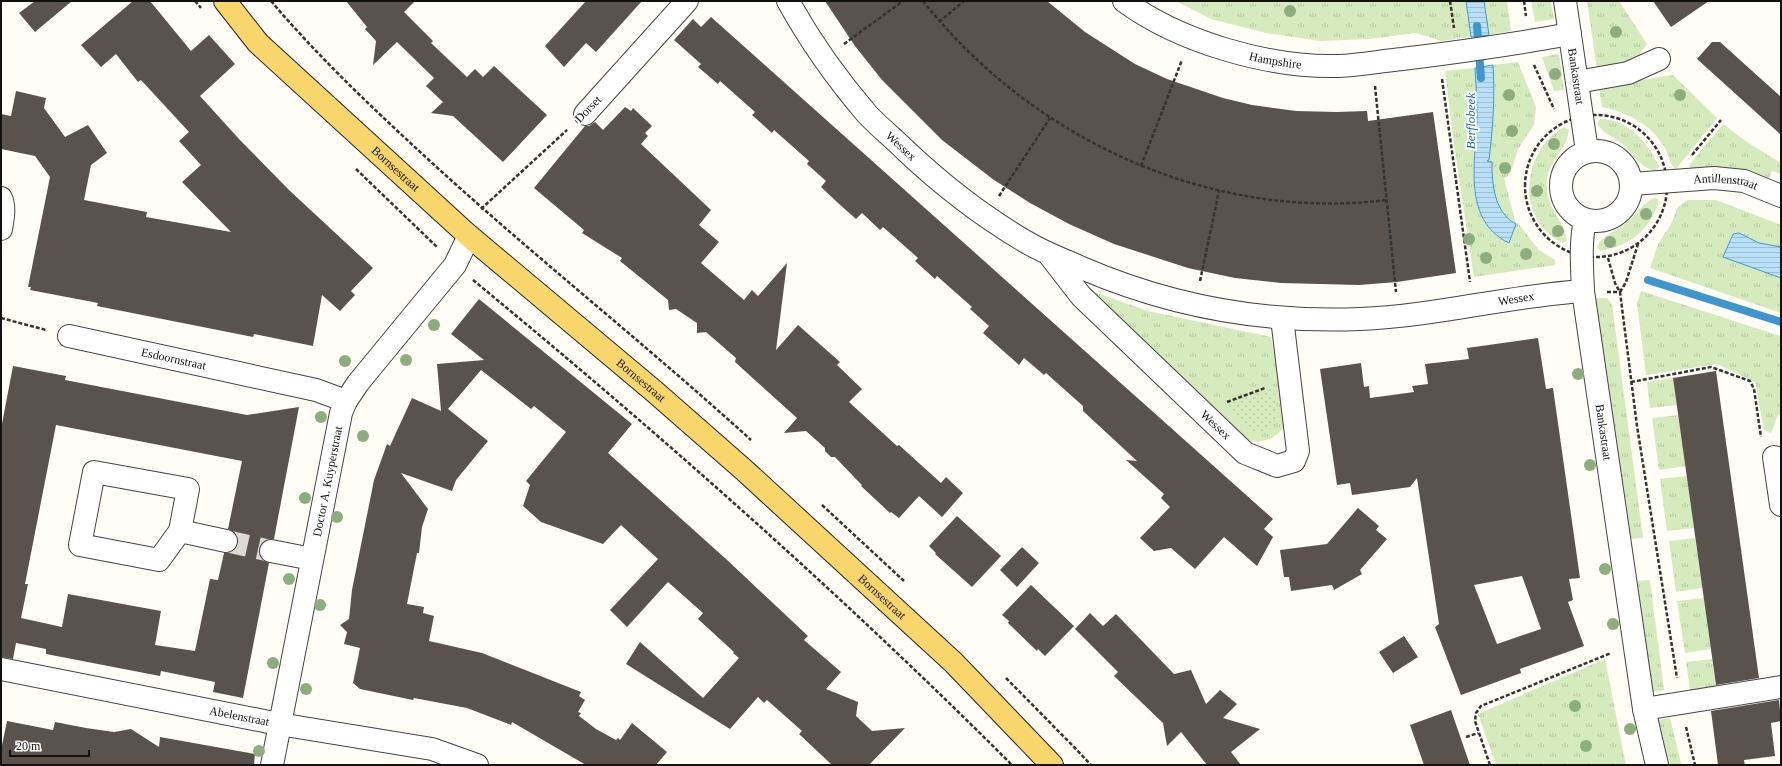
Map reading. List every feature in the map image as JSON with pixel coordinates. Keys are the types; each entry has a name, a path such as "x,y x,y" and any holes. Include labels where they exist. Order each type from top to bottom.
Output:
{"main road":[{"name":"Bornsestraat","path":"225,1 258,43 469,236 655,392 744,470 953,662 1052,765"}],"street":[{"name":"Dorset","path":"585,114 687,1"},
{"name":"Wessex","path":"788,1 804,29 824,58 868,115 921,165 974,209 1029,244 1103,277 1152,295 1195,306 1241,314 1282,318 1340,320 1398,316 1583,291"},
{"name":"Hampshire","path":"1124,1 1164,25 1221,48 1264,58 1302,64 1339,66 1438,55 1570,34"},
{"name":"Bankastraat","path":"1565,1 1587,151"},
{"path":"1577,82 1628,73 1659,59"},
{"path":"1596,150 1605,151 1621,160 1628,171 1632,184 1628,203 1622,211 1614,217 1605,220 1585,220 1576,215 1568,209 1560,190 1562,175 1570,161 1587,151 1596,150"},
{"name":"Antillenstraat","path":"1632,184 1670,179 1714,178 1744,181 1781,196"},
{"path":"1,198 3,202 3,216 1,229"},
{"name":"Bankastraat","path":"1585,220 1582,256 1583,291 1644,709 1657,765"},
{"name":"Doctor A. Kuyperstraat","path":"272,765 341,413 346,401 358,383 455,265 469,236"},
{"name":"Wessex","path":"1050,254 1081,296 1245,453 1277,466 1294,461 1298,451 1282,318"},
{"name":"Esdoornstraat","path":"69,336 316,390 346,401"},
{"path":"1778,458 1781,505"},
{"path":"94,472 188,490 180,531 159,560 80,545 94,472"},
{"path":"180,531 226,541"},
{"path":"271,551 312,559"},
{"name":"Abelenstraat","path":"1,669 279,724 432,749 478,765"},
{"path":"1644,709 1781,687"}],"path":[{"path":"195,1 205,13"},
{"path":"824,58 903,1"},
{"path":"923,1 939,22 974,58 1016,94 1050,118 1087,139 1141,166 1183,182 1260,200 1310,204 1363,203 1387,200"},
{"path":"939,22 964,1"},
{"path":"1141,166 1191,37"},
{"path":"1523,42 1555,110"},
{"path":"1438,55 1474,306"},
{"path":"1372,62 1398,316"},
{"name":"Dorset","path":"481,209 585,114"},
{"path":"1558,117 1562,123 1547,133 1534,150 1526,170 1524,191 1529,212 1540,230 1555,245 1582,256 1607,256 1623,252 1638,243 1652,230 1663,212 1670,179 1658,150 1644,133 1627,121 1606,115 1582,115"},
{"path":"985,216 1050,118"},
{"name":"Antillenstraat","path":"1689,159 1721,120"},
{"path":"353,166 455,265 570,360 732,499 938,691 1012,765"},
{"path":"1195,306 1219,191"},
{"path":"1620,292 1626,282 1638,243"},
{"path":"1607,256 1615,283 1620,292 1631,382 1654,541 1681,703 1695,765"},
{"path":"1,318 69,336"},
{"path":"1631,382 1711,367 1750,381 1754,389 1763,452 1778,458"},
{"path":"1202,412 1289,379"},
{"path":"1490,765 1475,721 1476,713 1481,706 1634,644"},
{"path":"1466,737 1478,733"}],"green space":[{"path":"1176,1 1466,1 1471,37 1441,41 1416,33 1369,39 1320,41 1266,33 1211,19"},
{"path":"1484,1 1507,1 1511,31 1489,35"},
{"path":"1531,1 1551,1 1554,19 1535,22"},
{"path":"1587,1 1619,1 1647,44 1633,64 1597,70"},
{"path":"1559,54 1564,90 1554,91 1542,57"},
{"path":"1518,62 1536,107 1534,125 1518,149 1510,175 1504,178 1516,224 1503,213 1499,205 1494,188 1492,162 1487,160 1489,160 1493,124 1493,65"},
{"path":"1475,68 1477,117 1474,151 1474,187 1477,204 1483,220 1494,233 1509,243 1507,251 1517,222 1539,250 1555,260 1555,265 1474,277 1453,138 1445,71"},
{"path":"1673,75 1717,118 1676,169 1672,165 1665,148 1653,132 1646,126 1638,120 1620,112 1602,107 1599,87"},
{"path":"1600,119 1620,123 1636,134 1650,149 1659,167 1655,171 1640,163 1625,147 1600,128 1597,124"},
{"path":"1723,124 1747,142 1781,163 1781,174 1772,171 1769,178 1744,171 1690,171 1690,164"},
{"path":"1564,127 1569,130 1567,138 1564,146 1552,165 1547,180 1550,203 1563,227 1567,241 1563,243 1547,232 1537,219 1531,203 1529,186 1532,169 1539,152 1550,138"},
{"path":"1656,197 1659,201 1655,211 1644,228 1637,235 1621,245 1600,251 1597,247 1602,239 1629,221 1643,206"},
{"path":"1688,200 1716,200 1781,225 1781,247 1759,243 1739,233 1732,234 1723,257 1781,278 1781,313 1650,268 1658,244 1671,224 1678,207"},
{"path":"1091,291 1148,311 1271,337 1286,413 1284,426 1279,433 1270,439 1257,442 1245,439"},
{"path":"1641,291 1781,336 1781,416 1778,415 1771,433 1764,430 1755,382 1717,364 1646,375 1637,303"},
{"path":"1595,298 1607,298 1612,304 1643,538 1630,539"},
{"path":"1673,378 1677,405 1650,408 1647,382"},
{"path":"1273,387 1277,405 1277,416 1272,425 1264,431 1256,432 1248,429 1225,405"},
{"path":"1678,415 1686,466 1659,470 1652,418"},
{"path":"1687,476 1694,528 1667,531 1660,479"},
{"path":"1695,538 1703,588 1676,592 1669,541"},
{"path":"1650,580 1664,690 1653,692 1637,581"},
{"path":"1704,598 1711,649 1685,653 1677,601"},
{"path":"1605,659 1626,765 1496,765 1478,714"},
{"path":"1712,659 1716,686 1690,690 1686,662"},
{"path":"1670,718 1682,765 1669,765 1658,720"}],"water":[{"path":"1466,1 1484,1 1489,35 1471,37"},
{"path":"1493,65 1493,124 1489,160 1487,161 1492,162 1494,188 1499,205 1503,213 1516,224 1509,243 1494,233 1484,220 1478,204 1475,187 1474,169 1477,99 1475,68"},
{"path":"1739,233 1759,243 1781,247 1781,278 1723,257 1733,234"}],"building":[{"path":"35,1 72,1 35,32 19,13"},
{"path":"133,1 150,1 191,51 209,35 235,64 200,96 239,139 289,190 373,268 351,291 355,295 340,311 322,295 313,346 254,334 253,337 97,306 98,303 30,290 31,287 28,287 50,177 35,156 1,149 1,114 11,116 16,91 46,98 44,108 65,137 88,125 107,153 91,165 84,200 147,212 146,217 231,232 182,182 201,165 179,141 189,132 141,80 138,82 116,54 101,67 81,45"},
{"path":"346,1 415,1 404,12 433,41 431,43 467,77 475,69 483,77 494,66 547,115 503,162 453,116 431,113 443,102 426,86 434,78 397,42 373,65 376,41 365,29 367,27"},
{"path":"586,1 642,1 596,52 586,43 564,67 545,46"},
{"path":"825,1 1047,1 1085,32 1135,64 1167,79 1223,98 1252,105 1296,111 1367,111 1368,121 1433,112 1456,273 1397,282 1359,285 1281,283 1235,278 1188,268 1114,244 1069,224 1030,203 994,180 942,140 882,80 855,46"},
{"path":"1653,1 1709,1 1671,27"},
{"path":"711,17 1273,519 1264,529 1273,537 1257,566 1224,537 1195,569 1171,548 1154,551 1140,538 1170,507 1161,498 1164,494 1126,460 1137,461 1083,411 1083,406 1046,373 1044,375 1024,358 1019,365 983,333 989,326 970,309 972,307 937,276 935,279 915,261 918,258 883,227 880,230 862,213 856,219 838,203 821,187 826,181 807,164 809,161 774,130 772,133 752,115 755,112 720,81 718,84 698,67 701,64 674,40 693,19 701,27"},
{"path":"1712,42 1720,42 1781,97 1781,135 1697,59"},
{"path":"625,107 631,111 633,108 652,126 645,133 648,136 641,144 711,210 699,225 719,242 701,263 744,300 752,290 758,296 787,263 776,350 798,325 840,362 837,365 862,389 849,402 897,446 899,445 941,483 946,477 963,493 942,517 919,496 899,518 891,512 890,513 861,486 862,485 835,457 831,457 825,451 825,448 806,431 784,433 797,418 735,362 736,358 706,332 697,333 697,323 676,309 669,310 668,300 620,261 622,258 582,233 584,230 534,188 585,126 589,126 595,122 603,130"},
{"path":"479,299 632,424 608,453 726,559 808,636 804,640 841,672 826,689 858,702 856,716 872,731 905,728 869,765 832,765 799,734 802,731 767,700 764,703 758,697 730,729 626,664 640,642 703,698 739,658 698,619 703,613 668,582 627,627 610,610 658,559 621,525 603,544 541,522 523,506 530,485 526,481 566,432 534,406 531,409 481,370 448,409 488,441 456,480 452,491 401,473 428,509 422,527 419,553 417,553 407,604 424,607 423,613 434,616 429,641 482,653 581,692 579,696 585,700 578,712 581,713 579,716 596,729 616,740 618,738 620,740 632,723 667,752 656,765 586,765 512,722 511,725 467,708 414,698 413,700 360,689 353,683 360,648 344,644 347,632 340,625 349,619 352,590 374,480 387,444 390,446 412,398 441,411 437,364 484,360 451,334"},
{"path":"1538,338 1546,389 1553,388 1580,578 1569,579 1573,600 1568,602 1584,646 1520,669 1521,673 1461,695 1435,627 1439,624 1417,478 1410,487 1352,495 1350,483 1337,485 1320,369 1361,363 1364,387 1369,386 1370,398 1414,392 1412,386 1428,384 1425,364 1469,359 1467,348","holes":["1522,576 1541,629 1497,644 1474,585"]},
{"path":"13,366 66,376 65,380 247,415 299,407 274,539 267,539 262,543 259,549 259,555 263,560 269,563 243,698 213,692 215,682 161,671 160,676 46,654 46,649 16,643 13,659 1,657 1,429","holes":["56,425 242,461 228,529 234,532 238,537 238,544 230,553 224,553 218,580 210,579 195,651 155,645 161,611 68,594 62,627 21,618 28,584 25,584"]},
{"path":"1716,371 1759,678 1716,685 1673,378"},
{"path":"1358,508 1379,526 1376,530 1387,539 1360,570 1362,574 1334,590 1332,585 1291,591 1289,577 1284,577 1280,550 1327,544"},
{"path":"957,516 1001,556 972,587 935,554 936,553 929,546"},
{"path":"1022,547 1039,563 1017,587 1000,570"},
{"path":"1031,585 1074,626 1045,656 1038,649 1037,651 1008,623 1009,621 1002,615"},
{"path":"1090,613 1103,626 1116,614 1174,674 1191,670 1206,704 1220,690 1237,704 1223,718 1260,729 1231,752 1241,765 1207,765 1181,732 1167,746 1163,723 1114,676 1118,672 1075,629"},
{"path":"1404,636 1418,657 1393,673 1379,652"},
{"path":"1779,700 1781,721 1771,723 1775,756 1744,760 1745,765 1718,765 1711,711"},
{"path":"1451,710 1470,765 1424,765 1410,725"},
{"path":"7,721 53,730 55,722 114,732 131,729 159,747 160,737 255,754 254,765 1,765 1,750"}],"waterway":[{"name":"Berflobeek","path":"1477,26 1481,78"},
{"name":"Berflobeek","path":"1648,280 1781,322"}],"tunnel":[{"path":"226,541 271,551"}]}
